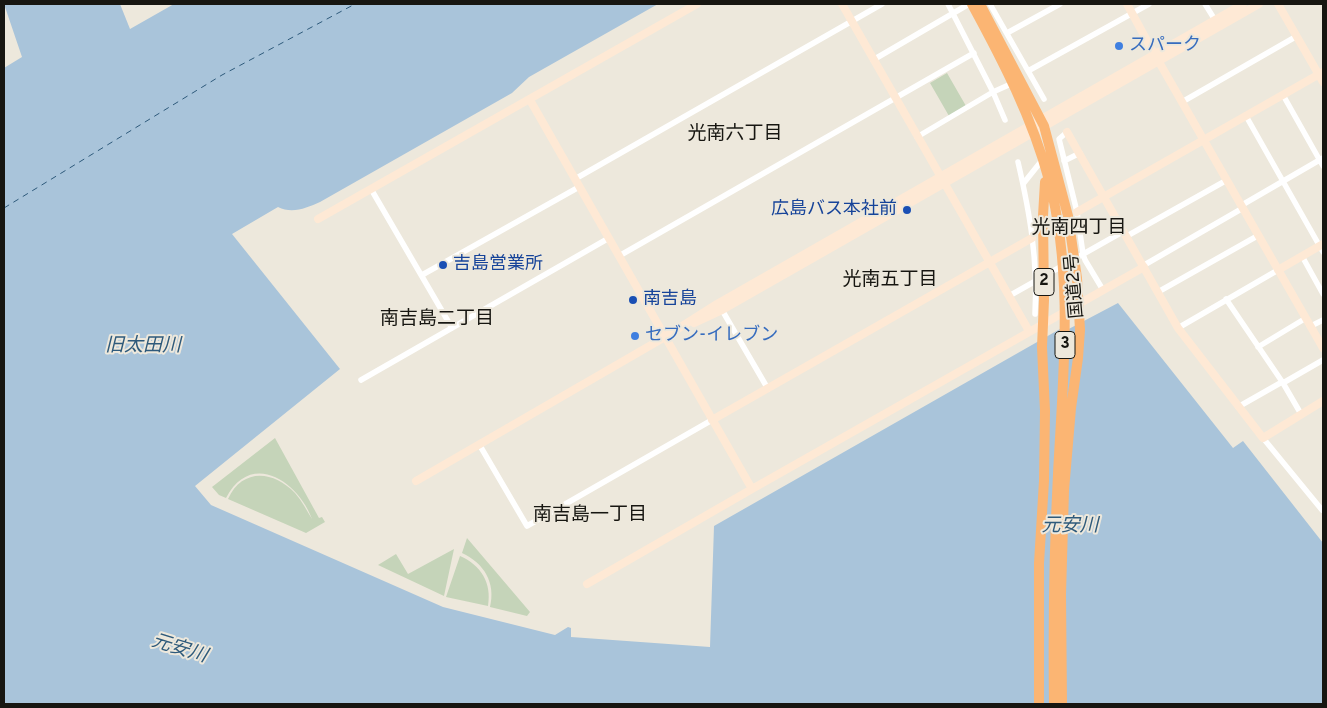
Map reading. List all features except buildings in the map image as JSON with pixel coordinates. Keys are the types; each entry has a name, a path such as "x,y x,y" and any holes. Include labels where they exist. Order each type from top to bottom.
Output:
{"highway":[{"name":"3","path":"971,4 1018,93 1035,135 1049,181 1062,253 1065,287 1065,339 1055,544 1054,704"},
{"name":"国道2号","path":"980,4 1043,122 1048,151 1072,214 1080,330 1064,490 1061,594 1062,704"},
{"name":"国道2号","path":"1039,704 1039,563 1044,481 1045,410 1042,347 1044,291 1043,216 1048,151"}],"street":[{"path":"318,219 697,4"},
{"path":"842,4 1029,332"},
{"path":"422,275 882,4"},
{"path":"948,4 974,53 1005,120"},
{"path":"873,60 953,12 971,4"},
{"path":"990,4 1044,98"},
{"path":"1007,33 1060,4"},
{"path":"1127,4 1323,348"},
{"path":"1028,71 1149,4"},
{"path":"1206,4 1215,20"},
{"path":"1157,59 1215,20 1244,4"},
{"path":"665,337 722,310 1043,122 1259,4"},
{"path":"1278,4 1321,73 1323,82"},
{"path":"1182,102 1297,36"},
{"path":"619,256 974,53"},
{"path":"917,137 1008,84 1017,83 1024,87 1029,78 1028,71"},
{"path":"1072,214 1321,73"},
{"path":"1283,95 1321,159 1323,166"},
{"path":"530,100 752,490"},
{"path":"1178,328 1302,256 1322,247 1246,116"},
{"path":"1103,290 1085,260 1072,214 1059,139 1067,132 1178,328 1238,407 1323,509"},
{"path":"1023,184 1048,151 1063,157 1080,154"},
{"path":"587,584 1144,267 1283,180 1321,159"},
{"path":"1018,162 1031,220 1037,282 1036,314"},
{"path":"416,480 665,337 717,304 942,180"},
{"path":"1009,296 1037,282 1083,254 1126,234 1227,180"},
{"path":"372,189 452,328"},
{"path":"1158,292 1259,235"},
{"path":"361,380 609,238"},
{"path":"479,444 527,526 1032,238"},
{"path":"1302,256 1323,294"},
{"path":"1226,299 1283,382 1301,414"},
{"path":"722,310 768,389"},
{"path":"1258,347 1306,318"},
{"path":"1311,326 1323,320"},
{"path":"1238,407 1323,360"},
{"path":"1263,438 1323,401"}],"green space":[{"path":"947,73 966,106 949,116 930,83"},
{"path":"275,438 319,518 322,517 325,522 306,533 228,499 241,482 250,477 268,477 286,485 295,493 312,519 296,493 285,483 273,476 261,474 248,476 236,484 226,498 219,495 212,487"},
{"path":"467,538 530,612 527,616 490,607 490,582 477,562 462,553"},
{"path":"454,549 444,596 378,565 396,554 408,574"},
{"path":"460,556 474,564 483,576 488,590 488,606 446,597"}],"water":[{"path":"4,4 120,4 130,29 174,4 658,4 529,77 512,93 320,202 294,210 278,207 232,234 340,369 195,486 211,505 443,607 555,635 568,627 571,628 571,637 710,647 714,526 1060,329 1063,332 1118,303 1233,448 1243,441 1323,543 1323,704 4,704 4,68 22,57"}],"ferry route":[{"path":"4,208 222,75 355,4"}],"place":[{"name":"スパーク","path":"1119,46"},
{"name":"広島バス本社前","path":"907,210"},
{"name":"吉島営業所","path":"443,265"},
{"name":"南吉島","path":"633,300"},
{"name":"セブン-イレブン","path":"635,336"}],"district":[{"name":"光南六丁目","path":"735,135"},
{"name":"光南四丁目","path":"1079,229"},
{"name":"光南五丁目","path":"890,281"},
{"name":"南吉島二丁目","path":"437,320"},
{"name":"南吉島一丁目","path":"590,516"}],"water label":[{"name":"旧太田川","path":"143,347"},
{"name":"元安川","path":"1070,527"},
{"name":"元安川","path":"179,650"}]}
